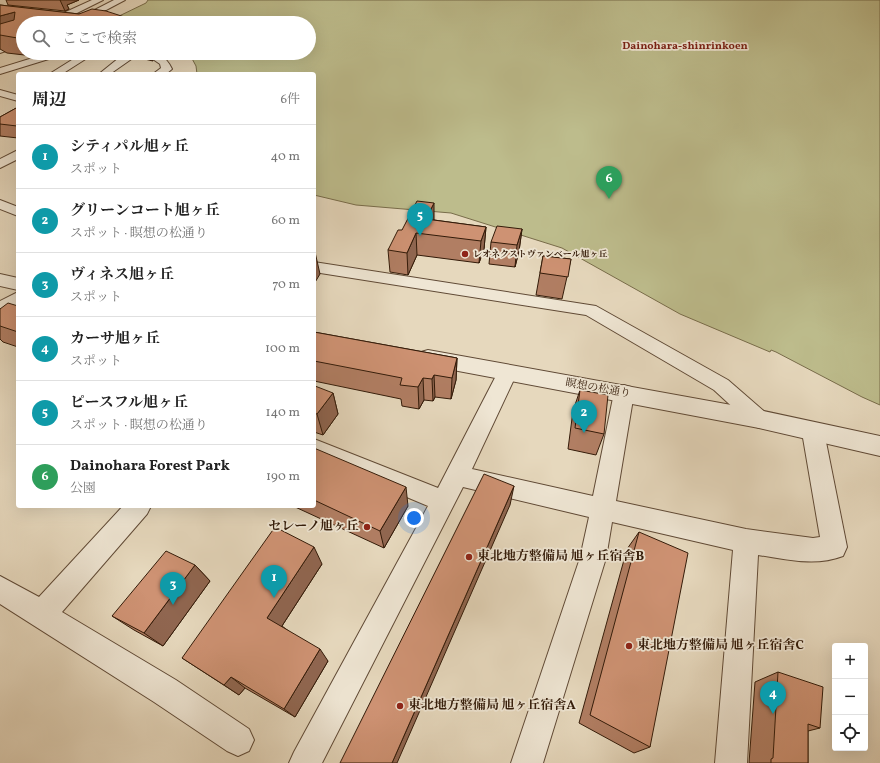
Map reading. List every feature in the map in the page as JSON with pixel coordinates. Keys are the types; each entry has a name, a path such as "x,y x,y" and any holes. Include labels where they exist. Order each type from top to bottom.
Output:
{"street":[{"path":"64,16 99,0"},
{"path":"79,16 110,0"},
{"path":"82,16 121,0"},
{"path":"0,40 16,34"},
{"path":"0,50 16,44"},
{"path":"0,71 37,60"},
{"path":"61,72 79,60"},
{"path":"107,72 122,60"},
{"path":"161,60 164,62 166,69 161,72"},
{"path":"25,64 51,72"},
{"path":"0,93 16,97"},
{"path":"0,164 16,155"},
{"path":"0,204 16,211"},
{"path":"316,267 590,310 721,385 759,419"},
{"path":"0,280 16,284"},
{"path":"0,309 16,299"},
{"name":"瞑想の松通り","path":"407,355 759,419 880,446"},
{"path":"305,763 457,476 507,373"},
{"path":"527,763 592,558 624,394"},
{"path":"457,476 746,541 813,550 834,547 813,432"},
{"path":"316,449 443,500"},
{"path":"42,614 137,508"},
{"path":"731,763 746,541"},
{"path":"0,589 42,614 238,740"}],"shaded area":[{"path":"148,0 880,0 880,405 776,352 771,350 770,352 680,314 562,248 451,213 356,205 316,195 316,72 197,72 193,60 316,60 316,16 119,16 146,3"}],"building":[{"path":"0,5 79,14 92,9 106,11 121,16 16,16 16,38 0,35 0,24 14,20 15,12 0,16"},
{"path":"16,108 16,126 0,124 0,117"},
{"path":"417,201 434,203 426,219 486,227 481,241 416,233 407,253 388,250 398,230 402,230"},
{"path":"497,226 522,229 517,245 491,242"},
{"path":"543,256 571,259 568,277 540,273"},
{"path":"8,303 16,305 16,331 0,326 0,309"},
{"path":"316,332 457,358 452,378 434,375 432,379 423,378 418,387 400,385 402,378 316,361"},
{"path":"316,386 333,393 316,414"},
{"path":"580,390 608,395 604,434 575,428"},
{"name":"セレーノ旭ヶ丘","path":"316,449 406,487 380,531 316,501"},
{"path":"484,474 514,486 392,763 340,763"},
{"path":"275,527 314,547 267,618 320,649 284,709 231,677 224,685 182,658"},
{"name":"東北地方整備局 旭ヶ丘宿舎C","path":"639,532 688,553 650,747 590,715"},
{"path":"166,551 195,565 144,633 112,616"},
{"path":"778,672 823,687 820,728 808,724 808,763 771,763 771,759 773,758"}],"place":[{"name":"Dainohara Forest Park","path":"609,199"},
{"name":"ピースフル旭ヶ丘","path":"420,236"},
{"name":"レオネクストヴァンベール旭ヶ丘","path":"465,254"},
{"name":"グリーンコート旭ヶ丘","path":"584,433"},
{"name":"セレーノ旭ヶ丘","path":"367,527"},
{"name":"東北地方整備局 旭ヶ丘宿舎B","path":"469,557"},
{"name":"シティパル旭ヶ丘","path":"274,598"},
{"name":"ヴィネス旭ヶ丘","path":"173,605"},
{"name":"東北地方整備局 旭ヶ丘宿舎C","path":"629,646"},
{"name":"東北地方整備局 旭ヶ丘宿舎A","path":"400,706"},
{"name":"カーサ旭ヶ丘","path":"773,714"}],"district":[{"name":"Dainohara-shinrinkoen","path":"685,46"}]}
